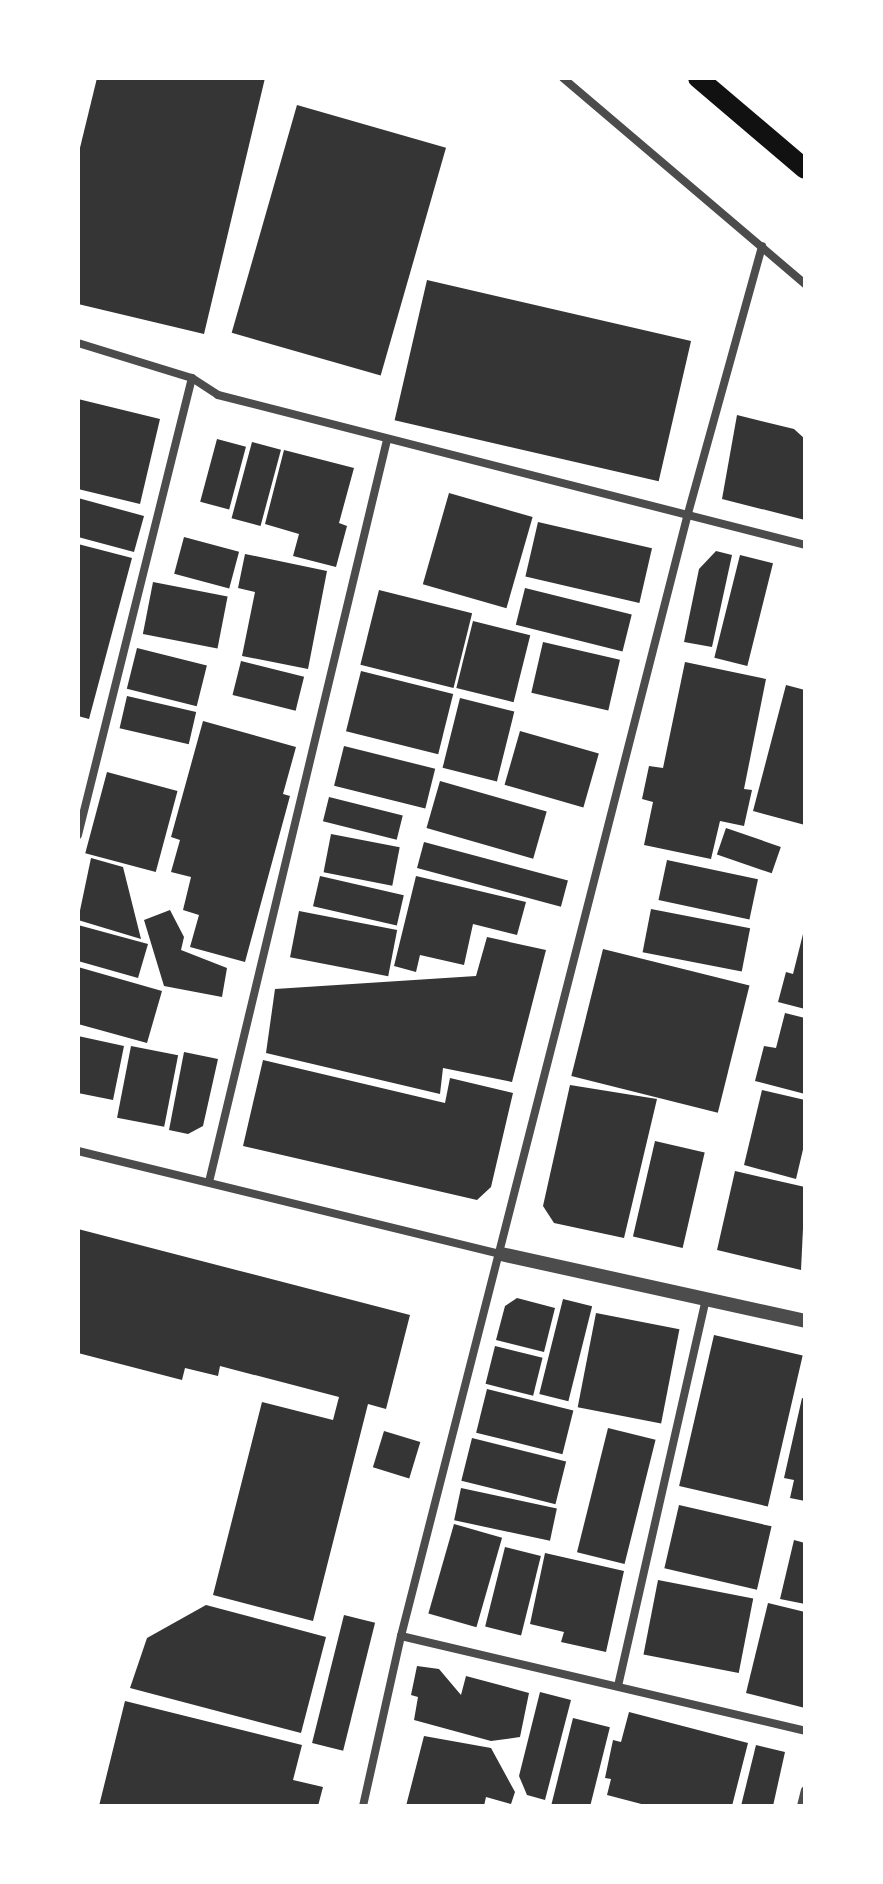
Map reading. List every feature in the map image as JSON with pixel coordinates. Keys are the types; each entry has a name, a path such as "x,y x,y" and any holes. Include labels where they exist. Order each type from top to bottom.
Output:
{"main road":[{"path":"698,78 805,169"}],"street":[{"path":"563,78 805,284"},
{"path":"363,1806 401,1636 687,517 762,246"},
{"path":"78,343 192,378 218,395 805,545"},
{"path":"78,835 192,378"},
{"path":"209,1182 387,440"},
{"path":"78,1151 501,1254 805,1321"},
{"path":"618,1686 706,1300"},
{"path":"401,1636 805,1731"},
{"path":"801,1806 805,1790"}],"building":[{"path":"97,78 265,78 204,334 78,304 78,156"},
{"path":"297,105 446,148 381,376 232,333"},
{"path":"427,280 691,341 659,481 395,420"},
{"path":"78,399 160,419 140,504 78,489"},
{"path":"737,415 794,429 805,439 805,520 722,499"},
{"path":"217,439 246,447 229,510 200,502"},
{"path":"252,442 281,450 261,526 232,518"},
{"path":"284,450 354,468 339,523 347,526 336,567 293,556 299,534 265,524"},
{"path":"449,493 533,517 506,608 423,584"},
{"path":"78,498 144,516 134,552 78,537"},
{"path":"538,522 652,548 639,603 525,577"},
{"path":"184,537 239,552 229,588 174,574"},
{"path":"78,544 132,558 89,719 78,716"},
{"path":"716,551 732,555 712,647 684,642 699,569"},
{"path":"245,554 327,571 308,669 242,656 255,592 238,588"},
{"path":"740,555 773,563 747,666 714,658"},
{"path":"153,582 228,597 217,649 143,634"},
{"path":"525,588 632,615 623,651 516,625"},
{"path":"379,590 472,613 454,688 360,665"},
{"path":"473,621 530,635 514,702 456,688"},
{"path":"543,642 620,660 608,710 531,693"},
{"path":"137,648 207,665 197,706 127,689"},
{"path":"241,661 304,677 296,711 233,695"},
{"path":"685,662 766,679 744,789 752,790 744,826 720,821 711,859 644,845 653,802 642,799 649,766 663,768"},
{"path":"361,671 453,694 438,754 346,731"},
{"path":"786,685 805,690 805,825 753,811"},
{"path":"127,696 196,712 189,744 120,728"},
{"path":"460,698 514,712 497,781 443,768"},
{"path":"203,721 296,747 283,794 290,796 245,962 190,947 199,915 183,910 191,877 171,872 180,840 171,837"},
{"path":"520,731 599,754 583,807 505,785"},
{"path":"344,746 435,769 425,809 334,786"},
{"path":"107,772 178,791 156,872 85,853"},
{"path":"440,781 547,812 533,859 426,828"},
{"path":"329,797 403,815 397,840 323,821"},
{"path":"726,828 781,847 772,873 717,854"},
{"path":"331,834 400,847 392,886 324,872"},
{"path":"424,842 568,881 561,907 417,868"},
{"path":"91,858 123,867 141,939 78,920"},
{"path":"667,860 758,879 749,919 658,900"},
{"path":"320,876 404,895 397,926 313,906"},
{"path":"416,876 526,902 517,935 473,924 464,965 420,955 416,972 394,966"},
{"path":"651,909 750,928 742,971 643,952"},
{"path":"170,910 184,937 181,950 227,968 222,997 164,986 144,920"},
{"path":"299,911 397,930 388,976 290,957"},
{"path":"78,925 148,944 138,978 78,961"},
{"path":"804,930 805,1009 778,1002 786,972 793,974"},
{"path":"487,937 546,950 512,1082 443,1068 440,1094 266,1053 275,989 476,976"},
{"path":"603,949 750,986 718,1113 571,1076"},
{"path":"78,967 162,991 147,1043 78,1024"},
{"path":"785,1013 805,1018 805,1094 755,1081 764,1046 776,1048"},
{"path":"78,1036 124,1046 113,1100 78,1093"},
{"path":"131,1046 178,1055 164,1127 117,1118"},
{"path":"184,1052 218,1059 203,1126 188,1134 169,1130"},
{"path":"263,1060 445,1103 450,1078 513,1093 491,1187 477,1200 243,1146"},
{"path":"570,1085 657,1099 624,1238 554,1223 543,1206"},
{"path":"762,1090 805,1100 805,1141 796,1179 744,1165"},
{"path":"655,1141 705,1152 683,1248 633,1236"},
{"path":"735,1171 805,1187 801,1270 717,1250"},
{"path":"78,1229 410,1315 386,1409 368,1404 313,1621 213,1595 262,1402 333,1420 339,1397 220,1366 218,1376 185,1368 182,1380 78,1353"},
{"path":"517,1298 555,1308 544,1352 496,1340 505,1306"},
{"path":"563,1299 592,1306 568,1401 539,1394"},
{"path":"596,1313 679,1329 661,1423 578,1407"},
{"path":"714,1335 803,1355 768,1506 679,1486"},
{"path":"495,1346 543,1358 533,1396 486,1384"},
{"path":"487,1389 573,1411 562,1454 476,1433"},
{"path":"802,1398 805,1399 805,1501 790,1498 794,1480 784,1478"},
{"path":"608,1428 656,1440 625,1564 577,1552"},
{"path":"384,1431 420,1442 409,1478 373,1467"},
{"path":"472,1438 566,1461 555,1504 461,1481"},
{"path":"461,1488 557,1508 550,1541 454,1520"},
{"path":"679,1505 772,1526 757,1590 664,1568"},
{"path":"454,1524 502,1538 476,1627 428,1613"},
{"path":"794,1540 805,1543 805,1604 780,1599"},
{"path":"505,1547 541,1556 521,1636 485,1627"},
{"path":"545,1553 624,1571 606,1652 561,1642 564,1632 530,1624"},
{"path":"658,1580 753,1599 739,1673 643,1655"},
{"path":"768,1603 805,1612 805,1708 746,1693"},
{"path":"206,1605 326,1637 301,1733 130,1688 147,1638"},
{"path":"344,1615 375,1623 343,1751 312,1743"},
{"path":"417,1666 439,1669 461,1695 466,1676 529,1693 520,1737 491,1741 414,1720 418,1697 411,1695"},
{"path":"540,1692 571,1700 545,1800 527,1795 519,1776"},
{"path":"125,1701 302,1745 293,1780 323,1787 318,1806 99,1806"},
{"path":"629,1712 748,1743 732,1806 649,1806 607,1795 611,1779 605,1778 613,1740 621,1742"},
{"path":"573,1718 610,1727 590,1806 551,1806"},
{"path":"424,1736 491,1748 515,1792 511,1804 486,1797 484,1806 406,1806"},
{"path":"756,1745 785,1752 773,1806 741,1806"}]}
